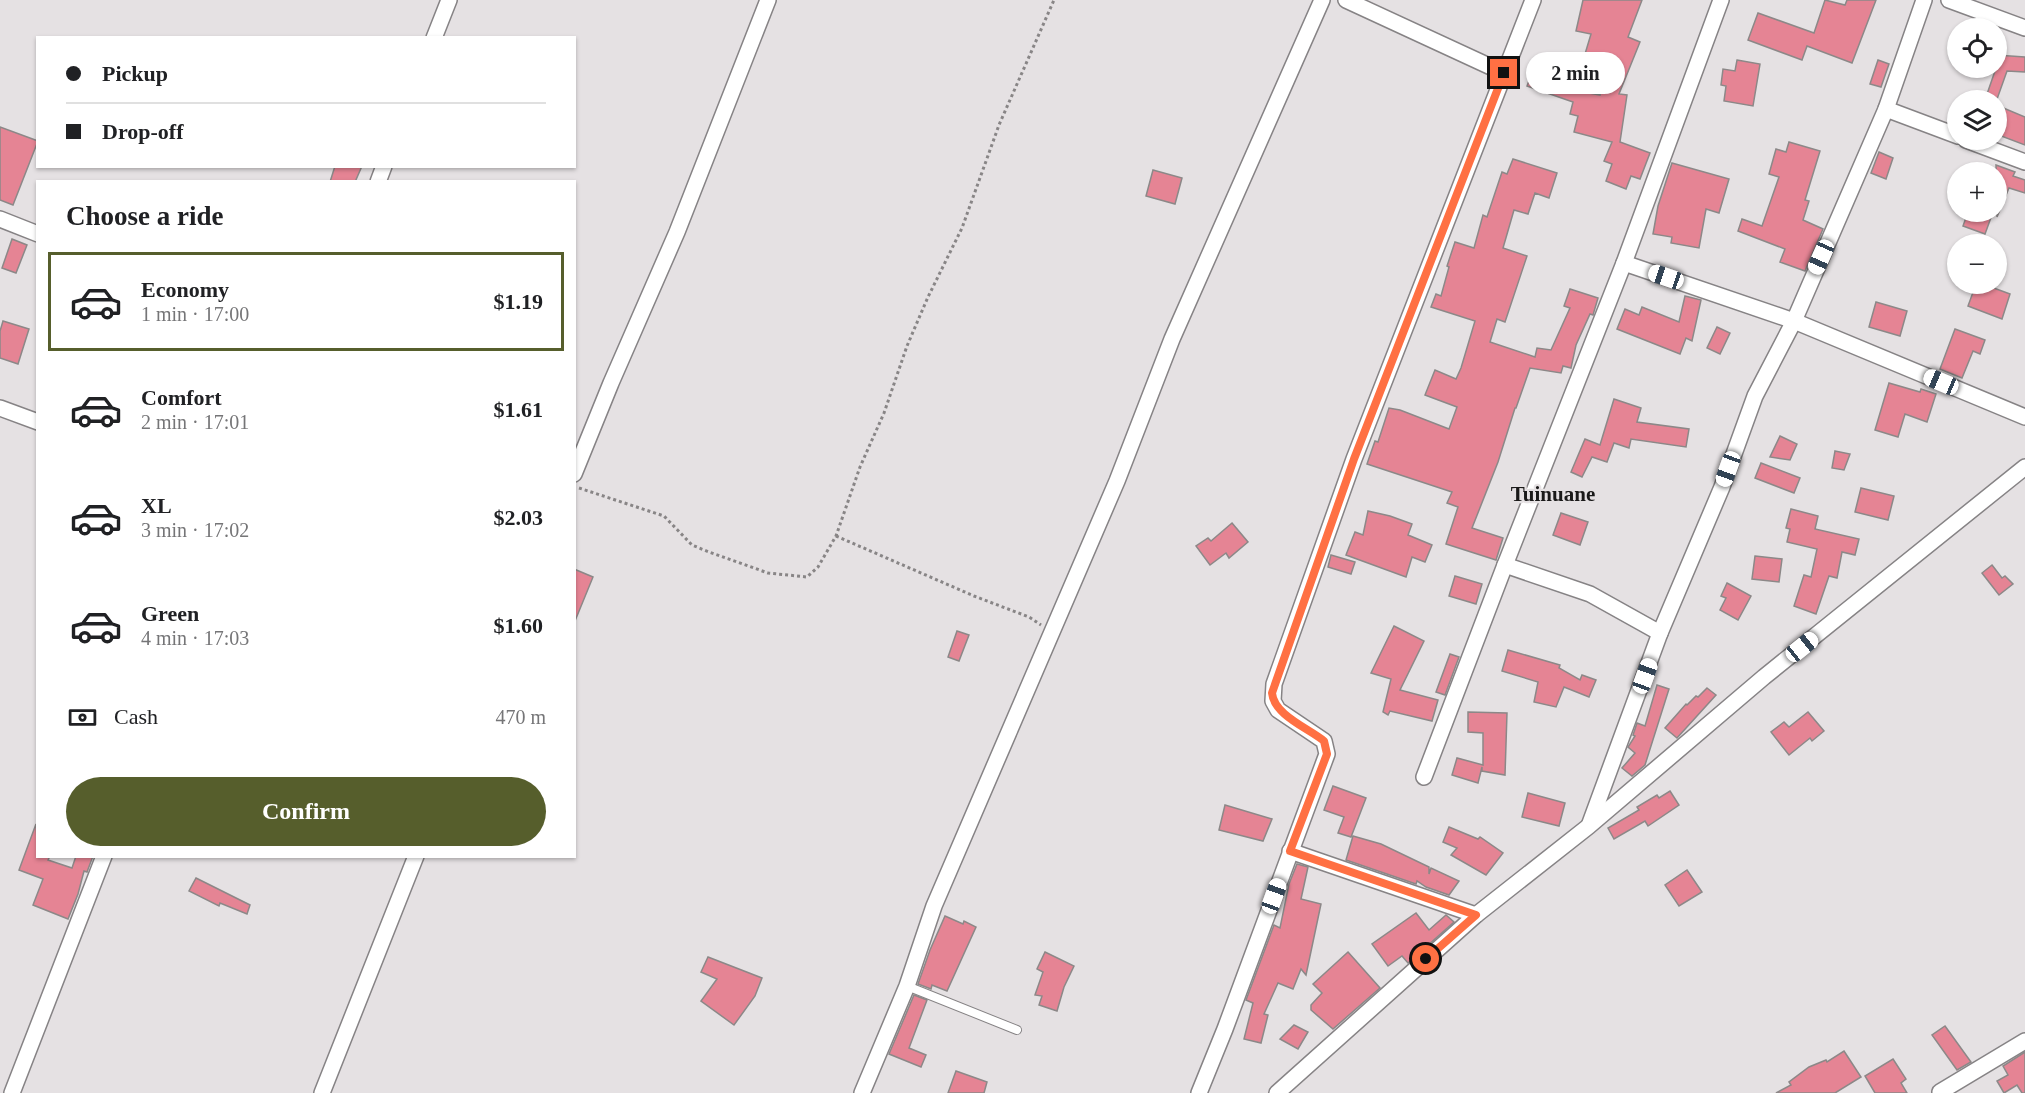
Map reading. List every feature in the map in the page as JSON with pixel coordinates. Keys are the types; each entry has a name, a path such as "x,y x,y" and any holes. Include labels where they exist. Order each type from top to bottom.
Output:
{"street":[{"path":"435,36 448,0"},
{"path":"576,469 677,232 768,0"},
{"path":"862,1093 907,986 934,906 1117,481 1172,339 1322,0"},
{"path":"1346,0 1504,73"},
{"path":"1198,1093 1225,1029 1327,754 1324,741 1278,710 1273,701 1274,684 1354,459 1533,0"},
{"path":"1424,777 1624,263 1721,0"},
{"path":"1589,826 1660,633 1722,487 1755,396 1794,321 1886,109 1924,0"},
{"path":"1949,0 2025,28"},
{"path":"1886,109 1947,132"},
{"path":"1993,150 2025,162"},
{"path":"0,219 36,233"},
{"path":"1624,263 1794,321 2025,417"},
{"path":"0,408 36,421"},
{"path":"1277,1093 1476,915 1589,826 1764,677 2025,467"},
{"path":"1505,565 1590,594 1660,633"},
{"path":"1290,851 1476,915"},
{"path":"12,1093 103,858"},
{"path":"322,1093 415,858"},
{"path":"1940,1092 2025,1041"}],"lane":[{"path":"907,986 1017,1030"}],"path":[{"path":"576,487 664,516 692,545 768,573 807,577 818,567 836,536 860,466 884,412 907,346 962,228 999,125 1054,0"},
{"path":"836,536 974,596 1029,617 1052,632"}],"building":[{"path":"1583,0 1642,0 1628,37 1640,42 1619,94 1627,95 1620,142 1650,153 1640,179 1631,176 1626,189 1606,181 1612,164 1604,161 1612,142 1574,132 1578,116 1570,114 1573,102 1527,86 1532,73 1574,87 1573,90 1600,95 1603,60 1585,54 1591,34 1576,31"},
{"path":"1825,0 1845,5 1847,0 1876,0 1852,63 1807,46 1802,60 1748,40 1758,13 1814,33"},
{"path":"2007,56 2025,57 2025,72 2007,71"},
{"path":"1737,60 1760,64 1753,106 1724,101 1726,86 1721,85 1723,69 1735,71"},
{"path":"1878,60 1889,64 1881,87 1870,84"},
{"path":"1993,78 2005,78 2000,90 1988,90"},
{"path":"2007,110 2025,117 2025,145 2007,138"},
{"path":"0,127 36,140 36,146 13,205 0,200"},
{"path":"1789,142 1820,151 1805,200 1809,201 1803,220 1823,229 1805,271 1780,262 1785,249 1738,231 1742,219 1762,226 1779,177 1769,174 1776,149 1786,152"},
{"path":"1879,152 1893,158 1886,179 1871,173"},
{"path":"1513,159 1557,173 1549,198 1535,193 1528,214 1514,210 1503,248 1527,256 1505,322 1497,319 1490,342 1535,357 1537,348 1551,350 1570,308 1564,306 1570,289 1598,298 1593,315 1590,314 1576,345 1571,368 1563,366 1561,373 1530,368 1498,462 1472,528 1503,538 1496,560 1446,544 1458,507 1447,503 1452,492 1367,464 1375,441 1378,442 1389,408 1449,429 1457,407 1425,395 1435,370 1456,379 1475,321 1431,307 1436,294 1441,296 1455,242 1474,248 1483,215 1487,217 1502,172 1507,174"},
{"path":"1672,163 1729,179 1719,213 1706,209 1699,248 1671,243 1672,237 1653,234 1658,206"},
{"path":"334,168 361,168 356,180 331,180"},
{"path":"2007,169 2015,172 2013,176 2025,180 2025,193 2009,188 2007,193"},
{"path":"1153,170 1182,178 1175,204 1146,196"},
{"path":"1964,222 1989,222 1985,234 1963,226"},
{"path":"12,239 27,245 16,273 2,268"},
{"path":"1972,294 2010,294 2002,319 1968,306"},
{"path":"1685,296 1701,300 1692,341 1686,338 1680,354 1617,329 1625,309 1639,315 1642,307 1679,322"},
{"path":"1876,302 1907,311 1900,336 1869,327"},
{"path":"3,321 29,329 18,364 0,358 0,331"},
{"path":"1717,327 1730,333 1720,354 1707,348"},
{"path":"1955,329 1985,340 1980,354 1973,351 1962,378 1940,369"},
{"path":"1889,383 1936,394 1927,422 1905,414 1898,437 1875,430"},
{"path":"1614,399 1641,408 1637,422 1689,429 1686,447 1631,439 1629,448 1614,443 1607,462 1592,457 1582,477 1571,472 1585,439 1600,445"},
{"path":"1780,436 1797,444 1790,460 1770,457"},
{"path":"1835,451 1850,454 1844,470 1832,468"},
{"path":"1761,463 1800,478 1794,493 1755,478"},
{"path":"1861,488 1894,496 1888,520 1855,512"},
{"path":"1791,509 1818,516 1815,529 1859,539 1855,555 1842,552 1837,578 1829,576 1816,614 1794,606 1804,575 1811,577 1817,549 1787,542 1790,529 1786,528"},
{"path":"1368,511 1412,524 1408,535 1432,545 1425,562 1412,557 1406,577 1346,555 1355,532 1363,535"},
{"path":"1561,513 1588,522 1580,545 1553,535"},
{"path":"1232,523 1248,542 1229,558 1226,553 1210,565 1196,546 1208,538 1211,541"},
{"path":"1331,555 1355,562 1351,574 1328,567"},
{"path":"1755,556 1782,559 1779,582 1752,579"},
{"path":"1992,565 2002,578 2005,576 2013,584 1999,595 1982,573"},
{"path":"576,570 593,577 576,619"},
{"path":"1455,576 1482,584 1476,604 1449,596"},
{"path":"1727,583 1751,596 1738,620 1720,610 1726,598 1721,596"},
{"path":"1394,626 1424,641 1400,690 1438,700 1432,721 1390,711 1388,715 1383,712 1391,679 1371,673"},
{"path":"957,631 969,635 959,661 948,657"},
{"path":"1508,650 1560,665 1559,668 1580,680 1582,675 1596,680 1589,697 1564,687 1556,707 1534,702 1538,682 1502,671"},
{"path":"1450,654 1459,657 1445,695 1436,692"},
{"path":"1657,685 1669,689 1645,765 1632,776 1622,768 1635,753 1628,747 1635,736 1633,735 1637,723 1645,726"},
{"path":"1707,688 1716,695 1677,738 1665,728 1686,704"},
{"path":"1468,712 1507,713 1505,775 1482,771 1482,767 1478,783 1452,775 1457,758 1483,765 1483,733 1468,732"},
{"path":"1808,712 1824,731 1812,741 1810,738 1789,755 1771,732 1784,722 1789,727"},
{"path":"1333,786 1366,798 1351,837 1338,833 1344,817 1324,810"},
{"path":"1670,791 1679,805 1648,826 1645,821 1614,839 1608,828 1639,810 1637,807 1657,795 1659,798"},
{"path":"1528,793 1565,803 1559,826 1522,817"},
{"path":"1225,805 1272,819 1263,841 1219,830"},
{"path":"36,824 36,858 49,858 48,860 72,868 75,858 92,858 87,872 84,871 68,919 33,905 43,879 19,870"},
{"path":"1449,827 1478,839 1480,837 1503,853 1486,875 1451,855 1457,848 1443,842"},
{"path":"1353,836 1381,844 1429,867 1429,874 1431,868 1459,881 1449,895 1426,887 1417,881 1416,884 1346,860"},
{"path":"1297,864 1308,867 1301,899 1321,904 1306,975 1301,969 1293,989 1278,983 1264,1014 1268,1015 1261,1043 1244,1039 1253,1003 1246,1000 1274,925 1280,928 1289,884"},
{"path":"1687,870 1702,892 1679,906 1665,885"},
{"path":"196,878 250,905 247,914 220,903 219,906 189,891"},
{"path":"1416,913 1429,930 1446,915 1454,922 1408,963 1402,956 1388,966 1372,944"},
{"path":"945,916 976,927 947,991 932,985 931,989 918,984"},
{"path":"1045,952 1074,966 1064,987 1057,1011 1039,1005 1042,996 1035,995 1043,972 1037,969"},
{"path":"1348,952 1380,988 1333,1029 1311,1010 1311,1005 1322,993 1313,984"},
{"path":"708,957 762,978 755,996 734,1025 701,1001 717,979 701,972"},
{"path":"914,995 927,1000 909,1048 926,1055 921,1067 889,1054"},
{"path":"1294,1025 1308,1032 1298,1049 1280,1039"},
{"path":"1945,1026 1971,1062 1957,1070 1932,1035"},
{"path":"1844,1051 1861,1077 1835,1093 1776,1093 1791,1085 1789,1082 1809,1067 1826,1060 1827,1062"},
{"path":"2025,1052 2025,1093 2022,1093 2017,1085 2004,1093 1997,1081 2008,1075 2003,1066"},
{"path":"1893,1059 1906,1079 1901,1083 1907,1093 1875,1093 1865,1076"},
{"path":"956,1071 987,1082 984,1093 948,1093"}],"district":[{"name":"Tuinuane","path":"1553,494"}],"route":[{"path":"1426,959 1476,915 1290,851 1327,754 1324,741 1278,710 1272,693 1354,459 1504,73"}]}
